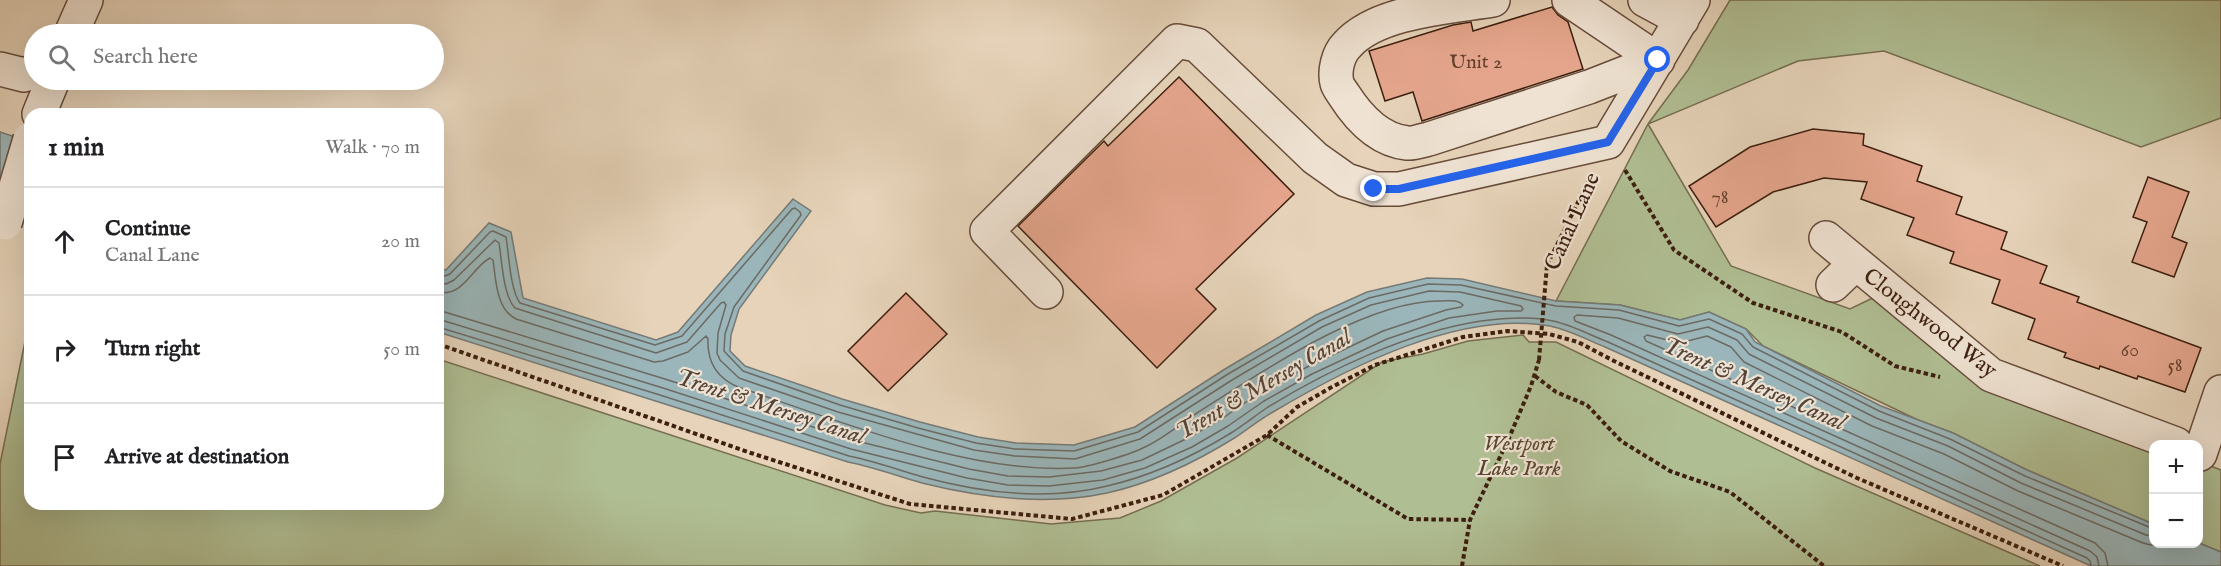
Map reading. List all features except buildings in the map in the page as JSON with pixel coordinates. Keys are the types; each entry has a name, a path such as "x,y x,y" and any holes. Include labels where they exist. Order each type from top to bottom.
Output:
{"street":[{"path":"76,24 86,0"},
{"path":"1493,0 1409,14 1370,27 1346,45 1337,63 1337,84 1352,108 1372,129 1409,144 1589,87 1658,60"},
{"path":"1569,0 1658,60"},
{"path":"1046,292 987,231 1177,41 1197,45 1315,158 1346,180 1374,189 1399,189 1608,142 1688,10 1645,0"},
{"path":"0,69 24,75"},
{"path":"41,108 49,90"},
{"path":"2,229 24,159"},
{"name":"Cloughwood Way","path":"1826,238 1845,274 1992,375 2164,440"},
{"path":"2203,442 2221,392"}],"path":[{"name":"Canal Lane","path":"1462,566 1470,520 1509,438 1535,376 1539,360 1547,265 1608,142"},
{"path":"1608,142 1674,250 1753,303 1842,332 1895,366 1945,378 1992,375"},
{"path":"444,346 751,453 910,504 1072,519 1163,495 1267,435 1298,408 1329,387 1375,365 1463,337 1509,331 1549,334 1578,342 1857,478 2063,566"},
{"path":"1535,376 1556,392 1587,405 1621,441 1670,471 1730,492 1824,566"},
{"path":"1267,435 1408,519 1470,520"}],"green space":[{"path":"1730,0 2221,0 2221,118 2141,147 1884,51 1798,61 1648,124 1688,70"},
{"path":"1648,124 1731,266 1850,309 1879,295 1979,375 2149,442 2149,522 2027,470 1953,433 1918,420 1763,346 1746,329 1709,312 1680,320 1620,305 1556,301"},
{"name":"Westport Lake Park","path":"1523,335 1529,342 1556,342 1815,468 2040,566 0,566 0,464 24,346 24,510 444,510 444,361 885,505 921,513 935,511 1051,524 1120,518 1161,501 1237,458 1382,362 1423,354 1468,341"},
{"path":"2203,463 2221,470 2221,552 2203,545"}],"water":[{"path":"0,132 24,140 24,201 0,193"},
{"name":"Trent & Mersey Canal","path":"793,199 811,211 739,309 731,335 730,351 745,366 842,399 978,437 1016,443 1074,445 1135,427 1225,369 1316,315 1367,292 1427,278 1462,279 1556,301 1620,305 1680,320 1709,312 1746,329 1755,342 1881,406 1953,433 2027,470 2149,522 2149,548 2203,548 2203,545 2221,552 2221,566 2091,566 1605,347 1550,326 1515,323 1479,326 1443,334 1370,361 1303,395 1205,455 1173,471 1124,489 1084,497 1037,500 968,493 922,483 848,462 444,334 444,270 489,223 511,232 523,298 656,340 678,332"}],"route":[{"path":"1374,189 1399,189 1608,142 1658,60"}]}
